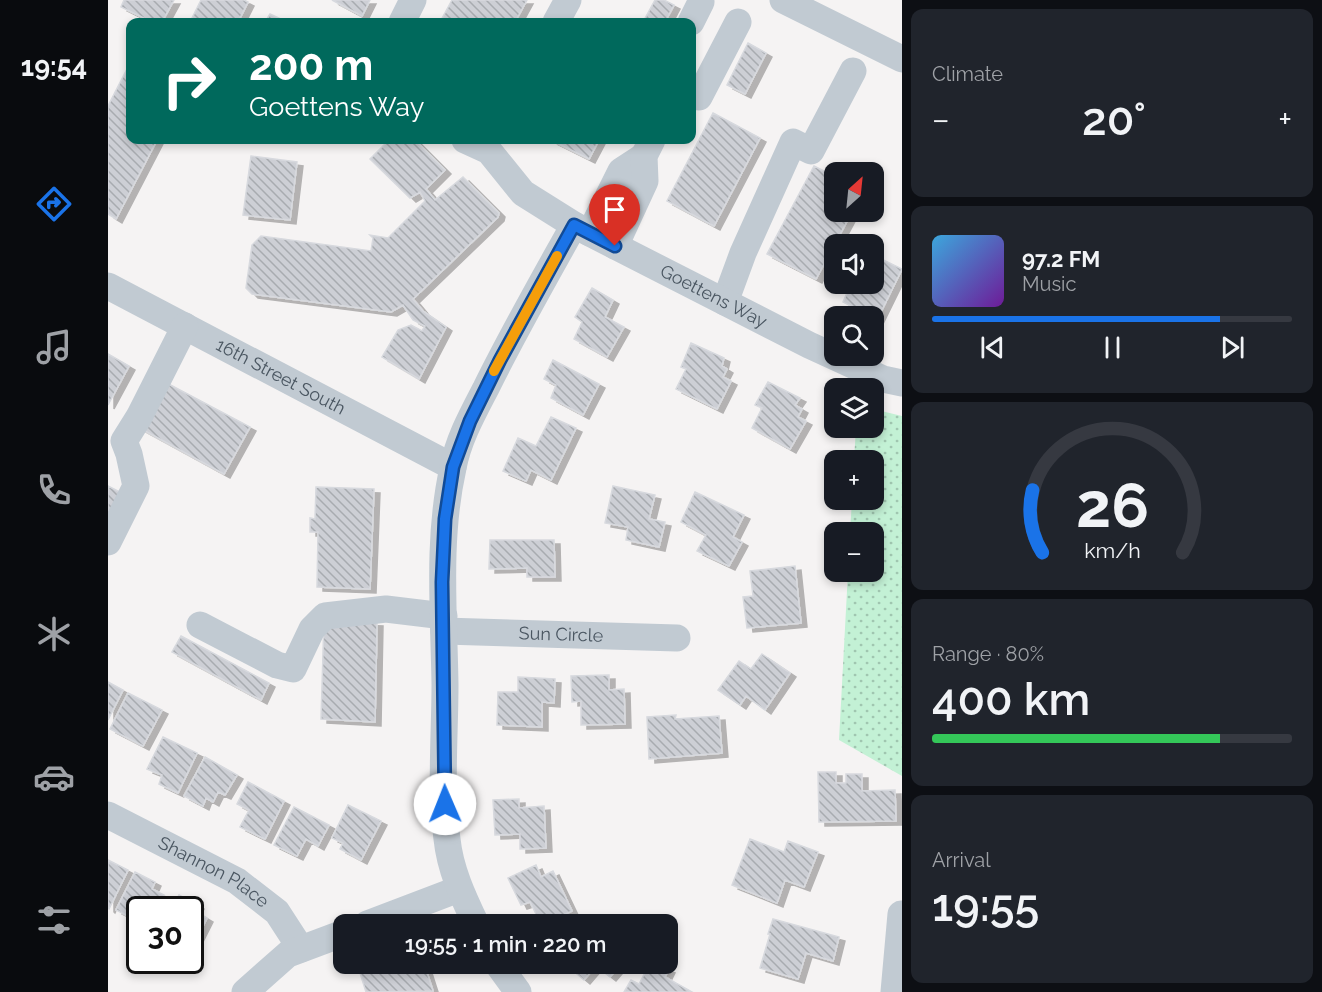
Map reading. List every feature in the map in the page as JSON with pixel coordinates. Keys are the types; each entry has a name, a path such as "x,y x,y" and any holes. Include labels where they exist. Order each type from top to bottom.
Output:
{"street":[{"path":"404,18 413,0"},
{"path":"558,18 568,0"},
{"path":"783,0 902,59"},
{"path":"696,96 699,97 738,22"},
{"path":"724,302 742,253 793,142 812,151 853,71"},
{"name":"Goettens Way","path":"484,144 523,193 582,229 809,345 884,380 902,383"},
{"path":"471,914 459,889 447,840 444,786 442,582 445,519 453,467 470,421 500,360 621,171 648,148"},
{"path":"615,246 645,182 648,148"},
{"name":"16th Street South","path":"108,286 453,467"},
{"path":"108,542 136,486 129,454 116,443 139,417 185,326"},
{"name":"Sun Circle","path":"200,625 277,665 293,669 312,629 325,616 386,609 444,623 677,638"},
{"name":"Shannon Place","path":"108,815 237,881 277,912 301,949"},
{"path":"394,914 459,889"},
{"path":"894,992 901,914"},
{"path":"245,992 288,954 333,937"},
{"path":"505,974 518,992"}],"green space":[{"path":"884,412 902,416 902,776 839,740 847,582 884,582 884,522 851,522 851,510 884,510 884,450 855,450 855,438 884,438"}],"building":[{"path":"124,0 174,0 164,18 144,18 121,7"},
{"path":"201,0 244,0 248,2 240,18 192,18"},
{"path":"332,0 370,0 362,16"},
{"path":"452,0 527,0 517,18 442,18"},
{"path":"655,0 664,0 674,5 667,18 645,18"},
{"path":"748,43 766,53 745,94 727,85"},
{"path":"126,71 126,144 155,144 116,219 108,214 108,106"},
{"path":"713,113 760,138 714,226 667,201"},
{"path":"385,144 419,144 445,170 426,189 435,200 463,177 499,213 498,217 413,299 423,311 446,327 419,379 382,357 398,330 411,325 422,331 425,326 413,320 403,305 391,312 252,294 246,288 252,245 261,236 371,251 373,238 370,235 388,238 425,201 420,192 410,198 370,159"},
{"path":"559,144 597,144 589,159"},
{"path":"251,156 297,162 290,220 243,215"},
{"path":"814,166 824,171 824,222 847,222 840,234 824,234 824,264 816,279 767,254"},
{"path":"884,260 902,269 884,306 851,306 843,302 847,294 884,294"},
{"path":"592,288 613,300 605,317 624,327 607,357 574,339 582,322 575,317"},
{"path":"691,343 724,358 722,366 727,369 723,377 731,381 717,409 676,389 686,369 681,367"},
{"path":"108,354 129,366 108,405"},
{"path":"553,360 599,384 583,415 551,398 556,385 544,379"},
{"path":"161,380 250,427 224,474 136,426"},
{"path":"768,382 800,398 795,405 802,409 798,417 806,421 790,449 752,428 762,408 755,405"},
{"path":"551,417 576,428 551,480 531,470 526,481 503,471 518,438 536,446"},
{"path":"108,486 120,492 108,515"},
{"path":"613,486 655,495 649,519 665,522 659,547 626,540 628,527 605,523"},
{"path":"316,487 374,489 370,589 317,587 318,532 310,532 310,518 315,519"},
{"path":"695,492 744,515 733,537 742,542 729,566 697,551 706,535 681,522"},
{"path":"490,540 554,540 555,577 527,577 527,568 489,569"},
{"path":"795,566 801,623 747,628 743,597 753,596 750,571"},
{"path":"324,620 377,622 375,722 321,719"},
{"path":"181,636 269,683 261,700 172,652"},
{"path":"762,654 790,673 765,710 746,696 740,705 718,690 739,661 751,669"},
{"path":"609,675 609,690 624,689 625,724 581,725 581,701 572,702 571,676"},
{"path":"518,677 555,679 554,703 542,702 542,727 497,725 498,692 518,692"},
{"path":"108,682 123,690 108,720"},
{"path":"128,693 162,710 143,746 110,729"},
{"path":"676,715 675,719 719,716 722,753 649,759 647,717"},
{"path":"163,737 197,753 178,793 159,784 162,775 147,769"},
{"path":"205,757 237,775 225,795 218,792 213,802 206,798 203,806 184,796"},
{"path":"818,772 836,772 836,783 846,783 846,774 862,774 862,791 895,790 896,821 819,822"},
{"path":"248,782 284,801 265,839 240,827 249,810 237,804"},
{"path":"519,799 519,808 544,806 546,848 520,849 520,834 495,835 493,800"},
{"path":"348,805 381,821 361,860 340,849 343,843 332,838"},
{"path":"294,807 329,825 318,846 306,839 297,856 274,845"},
{"path":"750,839 784,852 788,841 818,852 804,887 785,880 777,903 732,885"},
{"path":"108,860 128,870 109,909 108,908"},
{"path":"536,865 541,877 553,871 572,911 566,914 536,914 530,902 521,905 508,878"},
{"path":"135,872 155,882 152,889 164,895 126,896 126,915 116,910"},
{"path":"773,919 839,937 833,961 806,953 798,979 760,968"},
{"path":"360,974 428,974 433,991 366,992"},
{"path":"577,974 589,974 584,980"},
{"path":"644,974 666,974 665,977 692,992 624,992 631,980 639,984"}],"slow traffic":[{"path":"494,371 557,256"}],"route":[{"path":"445,804 442,582 445,519 453,467 470,421 500,360 574,225 615,246"}]}
